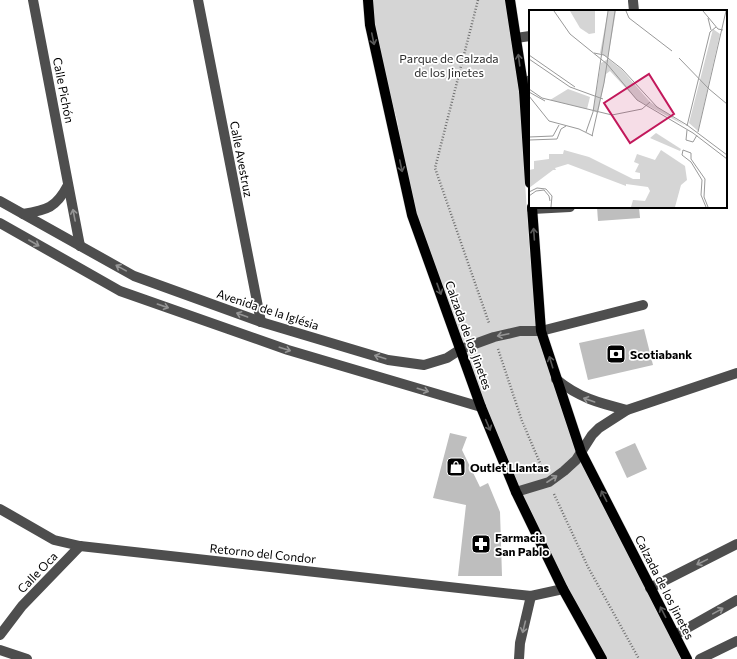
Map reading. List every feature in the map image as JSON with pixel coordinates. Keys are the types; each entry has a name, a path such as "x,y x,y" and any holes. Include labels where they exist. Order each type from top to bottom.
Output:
{"main road":[{"name":"Calzada de los Jinetes","path":"368,0 370,25 412,215 481,407 516,492 563,589 602,659"},
{"path":"510,0 524,91 529,168"},
{"name":"Calzada de los Jinetes","path":"532,208 541,331 581,452 687,659"}],"street":[{"name":"Calle Pichón","path":"33,0 80,246"},
{"name":"Calle Avestruz","path":"198,0 261,322"},
{"path":"516,38 529,36"},
{"path":"524,91 529,82"},
{"path":"23,214 41,211 53,206 62,197 68,185"},
{"name":"Avenida de la Iglésia","path":"0,201 134,276 261,322 388,360 424,365 447,358 461,349 494,337 520,331 541,331 643,305"},
{"path":"0,223 120,291 288,350 481,407"},
{"path":"516,492 549,482 576,460 592,435 599,428 627,410 737,373"},
{"path":"556,379 570,391 582,397 627,410"},
{"name":"Retorno del Condor","path":"0,509 54,540 80,546 531,596 563,589"},
{"path":"650,588 737,544"},
{"name":"Calle Oca","path":"0,635 22,606 80,546"},
{"path":"519,659 520,642 531,596"},
{"path":"675,635 737,600"},
{"path":"706,658 737,641"},
{"path":"0,650 27,659"}],"green space":[{"name":"Parque de Calzada de los Jinetes","path":"367,0 506,0 519,92 530,257 538,333 574,435 685,659 605,659 516,492 412,215 397,120 371,25"}],"building":[{"path":"597,208 639,208 640,218 598,221"},
{"name":"Scotiabank","path":"644,329 653,365 588,380 579,343"},
{"path":"450,433 467,437 462,450 480,487 488,483 500,512 502,576 458,576 466,505 433,498"},
{"path":"635,443 647,469 627,478 615,452"}],"place":[{"name":"Scotiabank","path":"616,354"},
{"name":"Outlet Llantas","path":"456,467"},
{"name":"Farmacia San Pablo","path":"481,544"}]}
